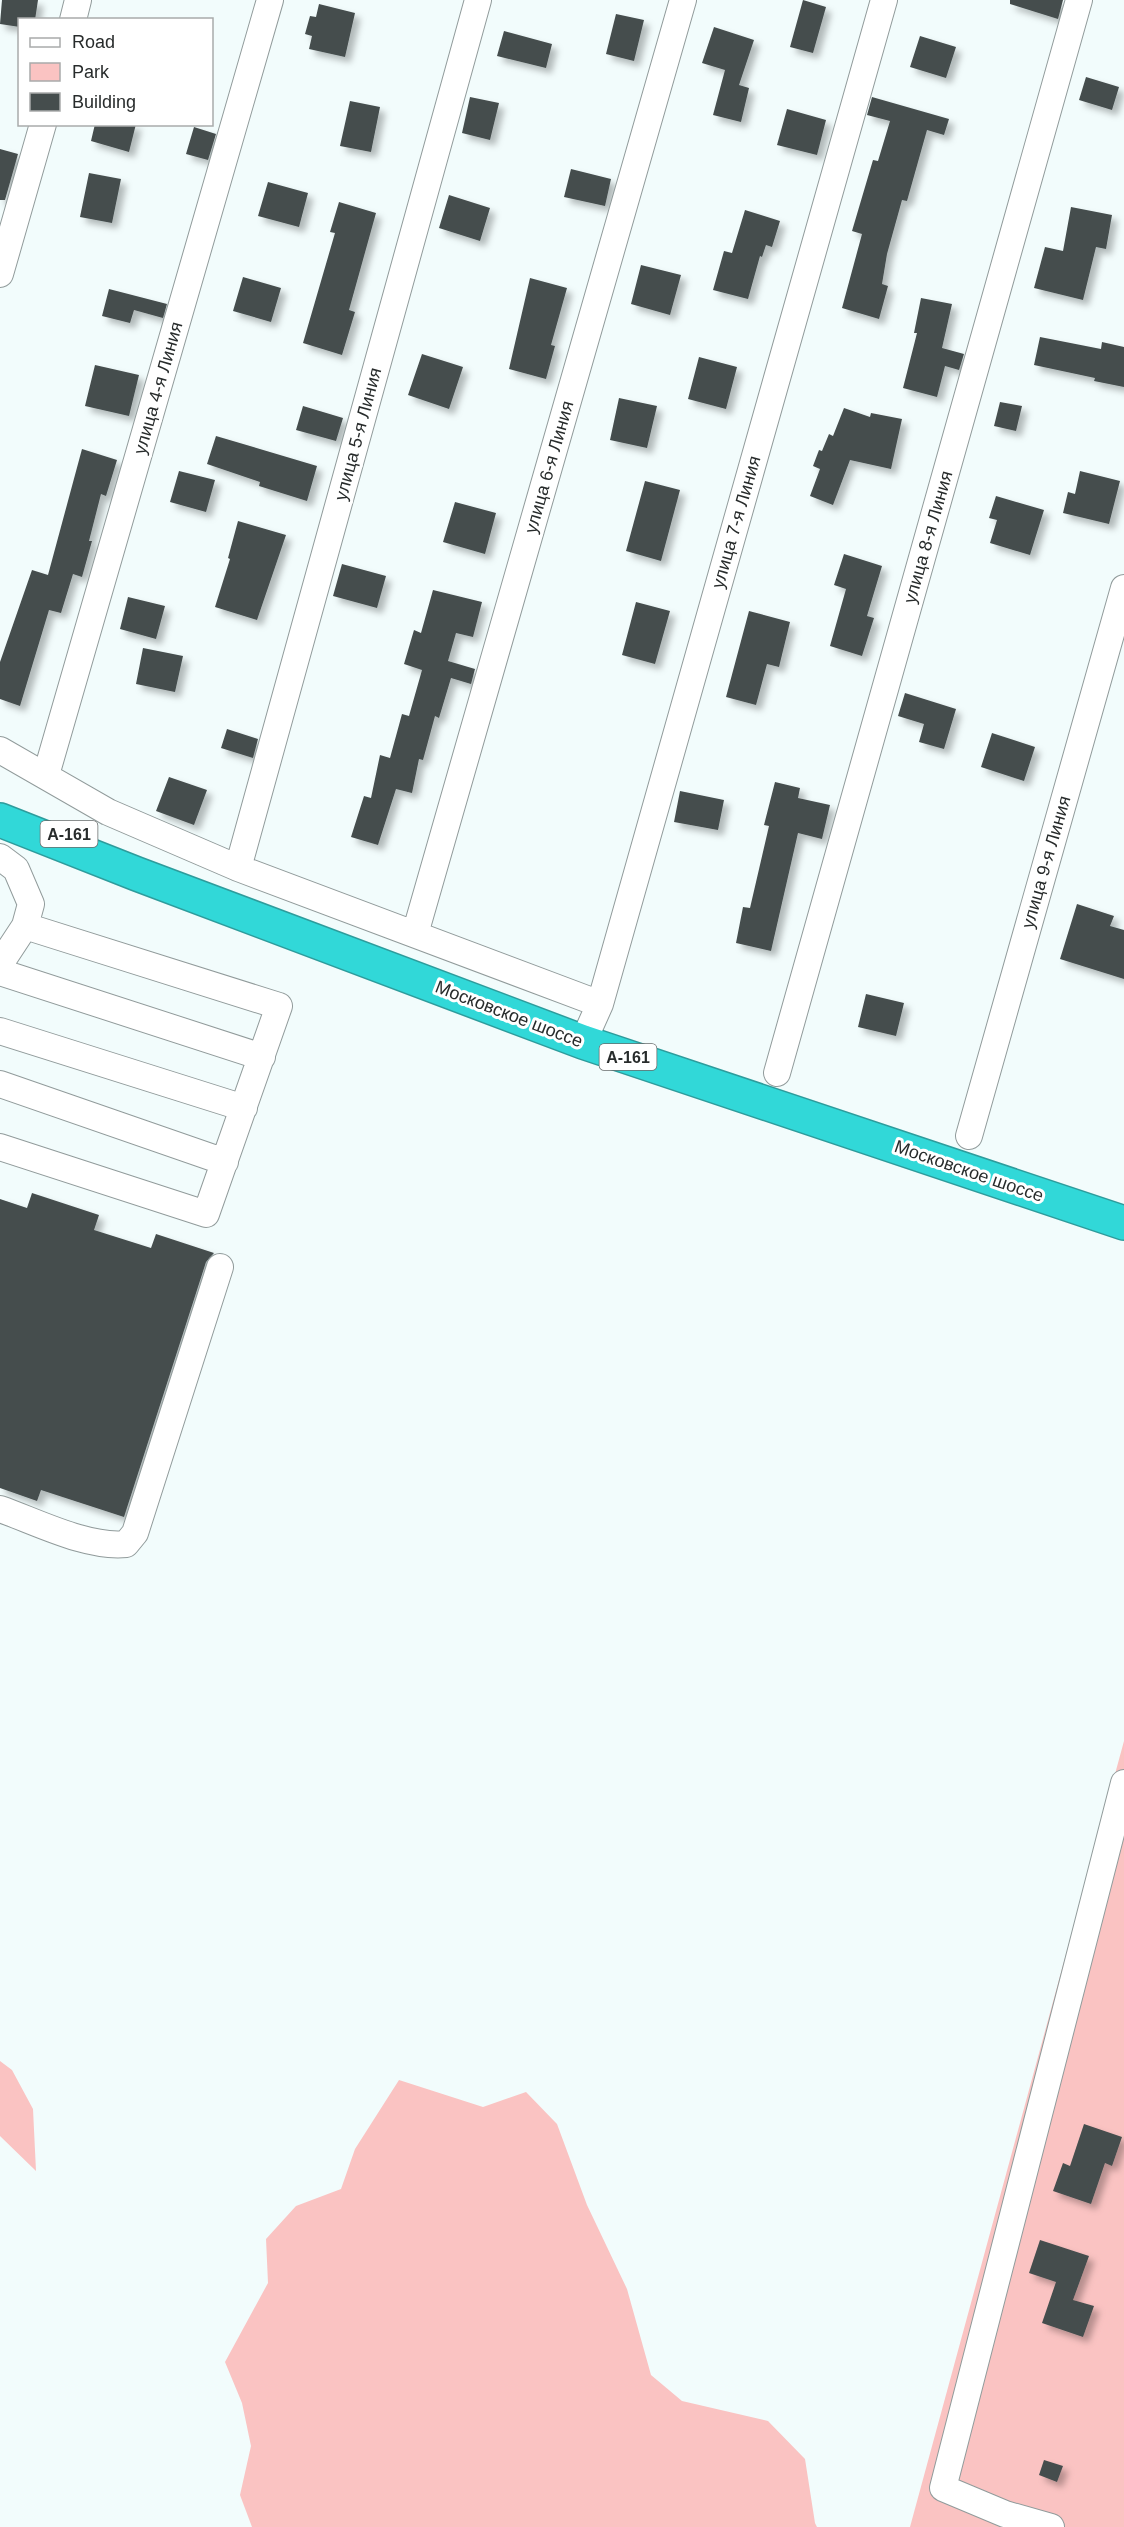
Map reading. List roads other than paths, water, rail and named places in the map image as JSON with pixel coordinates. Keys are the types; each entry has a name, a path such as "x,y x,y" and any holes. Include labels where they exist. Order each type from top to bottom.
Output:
{"highway":[{"name":"А-161","path":"0,794 137,874"},
{"name":"А-161","path":"0,820 137,874"},
{"name":"Московское шоссе","path":"137,874 583,1042 1124,1223"}],"street":[{"path":"74,18 78,0"},
{"name":"улица 4-я Линия","path":"46,775 270,0"},
{"name":"улица 5-я Линия","path":"238,868 478,0"},
{"name":"улица 6-я Линия","path":"415,934 682,0"},
{"name":"улица 7-я Линия","path":"583,1042 600,1004 884,0"},
{"name":"улица 8-я Линия","path":"777,1073 1079,0"},
{"path":"0,274 42,126"},
{"name":"улица 9-я Линия","path":"969,1136 1124,588"},
{"path":"0,750 108,812 238,868 600,1004"},
{"path":"0,857 16,869 31,904 25,926 0,964"},
{"path":"0,1147 206,1214 279,1006 25,926"},
{"path":"0,972 262,1057"},
{"path":"0,1031 244,1108"},
{"path":"0,1084 225,1162"},
{"path":"0,1509 87,1540 109,1546 126,1544 135,1533 220,1267"},
{"path":"1051,2527 1005,2514 943,2488 1124,1783"}]}
